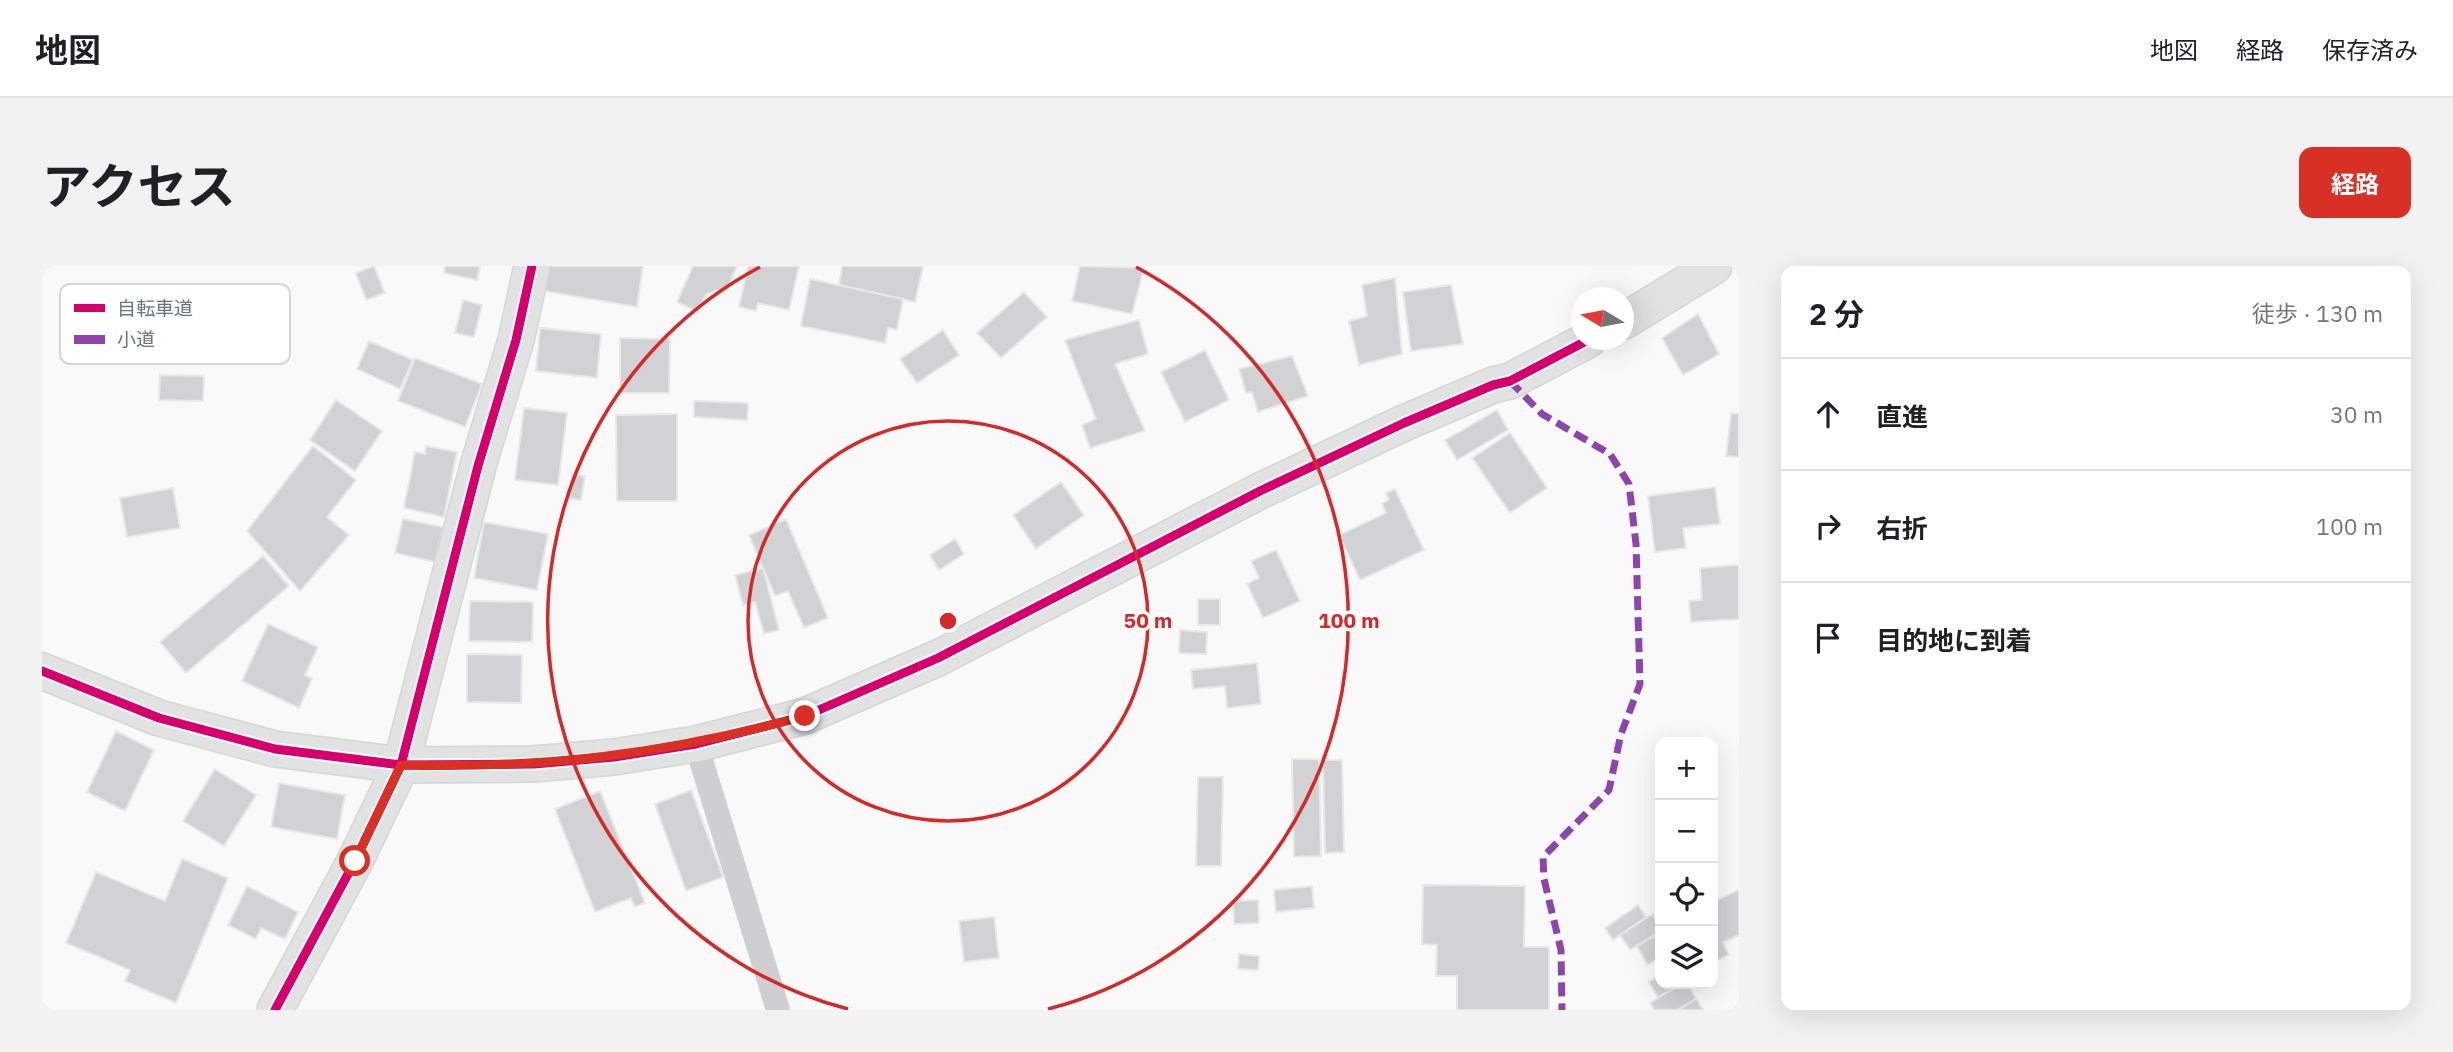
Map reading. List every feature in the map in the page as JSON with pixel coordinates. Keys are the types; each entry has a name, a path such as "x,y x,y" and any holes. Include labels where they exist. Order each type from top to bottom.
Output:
{"street":[{"path":"275,1010 355,861 401,765 478,467 516,340 532,266"},
{"path":"1634,314 1714,266"},
{"path":"42,671 159,718 275,749 401,765 534,764 614,757 696,744 805,716 938,658 1260,491 1404,423 1493,385 1510,381 1571,349"},
{"path":"696,744 778,1010"}],"building":[{"path":"374,266 385,293 366,300 356,273"},
{"path":"445,266 480,266 477,280 444,273"},
{"path":"548,266 643,266 637,307 544,291"},
{"path":"693,266 737,266 728,287 706,294 698,312 677,302"},
{"path":"748,266 799,266 789,310 758,303 756,311 739,307"},
{"path":"842,266 923,266 915,302 839,285"},
{"path":"1080,266 1144,268 1132,314 1072,301"},
{"path":"1395,278 1402,354 1359,365 1349,321 1367,316 1362,285"},
{"path":"810,279 903,299 897,330 888,328 885,343 801,326"},
{"path":"1451,285 1463,344 1411,351 1403,292"},
{"path":"1024,292 1047,317 1001,358 977,333"},
{"path":"463,300 482,305 474,337 455,333"},
{"path":"1698,314 1719,354 1683,375 1662,338"},
{"path":"1139,320 1148,354 1115,364 1145,431 1090,448 1082,425 1096,419 1065,340"},
{"path":"540,328 601,334 597,378 536,371"},
{"path":"943,330 959,355 917,383 900,359"},
{"path":"620,338 670,339 669,393 620,393"},
{"path":"369,341 413,360 400,389 357,369"},
{"path":"1205,350 1229,400 1185,422 1161,372"},
{"path":"1292,356 1308,396 1258,412 1252,392 1246,393 1239,369"},
{"path":"415,358 482,384 465,427 398,401"},
{"path":"160,375 204,376 203,401 159,400"},
{"path":"336,400 382,431 355,471 310,440"},
{"path":"694,401 748,403 747,420 694,417"},
{"path":"524,408 567,413 558,485 515,480"},
{"path":"1497,410 1508,430 1457,460 1445,440"},
{"path":"1731,413 1739,414 1739,457 1726,456"},
{"path":"677,414 677,501 617,501 616,415"},
{"path":"1510,433 1547,488 1510,513 1472,458"},
{"path":"313,446 356,480 327,517 349,535 300,591 247,531"},
{"path":"426,446 457,452 444,517 404,508 415,452 425,454"},
{"path":"572,474 585,476 581,500 569,498"},
{"path":"1061,482 1084,515 1036,549 1013,515"},
{"path":"1715,487 1720,524 1683,528 1686,548 1655,552 1648,496"},
{"path":"173,488 180,528 127,537 120,498"},
{"path":"1395,489 1424,550 1360,580 1339,535 1386,513 1382,503 1389,500 1386,493"},
{"path":"403,519 443,527 435,562 395,553"},
{"path":"786,519 828,618 804,628 788,591 775,596 749,535"},
{"path":"484,522 548,534 537,590 474,578"},
{"path":"955,539 964,554 939,570 930,555"},
{"path":"1276,550 1300,601 1263,618 1247,584 1259,578 1251,561"},
{"path":"263,556 289,586 186,673 160,642"},
{"path":"1739,565 1739,619 1691,622 1689,601 1702,600 1700,568"},
{"path":"763,568 779,630 764,634 755,602 743,605 735,575"},
{"path":"1198,599 1220,599 1220,625 1198,625"},
{"path":"470,601 533,602 532,642 469,641"},
{"path":"268,624 318,647 305,675 312,679 299,708 242,681"},
{"path":"1180,630 1207,632 1206,654 1179,653"},
{"path":"467,654 522,655 521,703 467,702"},
{"path":"1257,663 1261,704 1227,708 1225,686 1193,689 1191,670"},
{"path":"116,731 154,750 125,811 87,792"},
{"path":"1292,759 1319,759 1321,856 1294,857"},
{"path":"1323,760 1342,760 1344,852 1325,853"},
{"path":"215,769 256,795 224,846 183,821"},
{"path":"1198,777 1223,777 1221,866 1196,866"},
{"path":"279,783 345,795 337,839 271,827"},
{"path":"691,790 723,877 686,891 655,804"},
{"path":"600,791 645,903 635,907 631,898 595,912 555,809"},
{"path":"182,859 228,878 176,1003 125,981 130,970 66,943 96,872 165,901"},
{"path":"1423,885 1525,886 1524,947 1549,947 1549,1010 1457,1010 1457,976 1436,976 1437,945 1422,944"},
{"path":"247,886 298,912 285,939 261,928 256,939 228,925"},
{"path":"1312,886 1314,908 1276,912 1274,890"},
{"path":"1739,890 1739,935 1723,942 1729,955 1718,960 1718,926 1718,900"},
{"path":"1258,900 1259,923 1234,924 1233,901"},
{"path":"1638,905 1646,917 1613,940 1605,928"},
{"path":"1653,914 1655,934 1630,950 1620,935"},
{"path":"994,917 999,958 964,962 959,921"},
{"path":"1655,936 1655,960 1647,965 1637,946"},
{"path":"1239,954 1259,956 1258,970 1238,969"},
{"path":"1655,978 1655,989 1673,989 1658,997 1649,982"},
{"path":"1674,989 1691,989 1696,999 1677,1010 1655,1010 1650,1003"},
{"path":"1696,999 1703,1010 1678,1010"}],"marked path":[{"path":"1510,381 1542,414 1610,454 1629,484 1636,544 1640,684 1621,734 1609,790 1543,857 1544,879 1561,950 1562,1010"}],"cycle path":[{"path":"275,1010 355,861 401,765 478,466 516,340 532,266"},
{"path":"42,671 159,718 275,749 401,765 534,764 614,757 696,744 805,716 938,658 1260,491 1404,423 1493,385 1510,381 1571,349"}],"route":[{"path":"355,861 401,765 534,764 614,757 696,744 805,716"}]}
